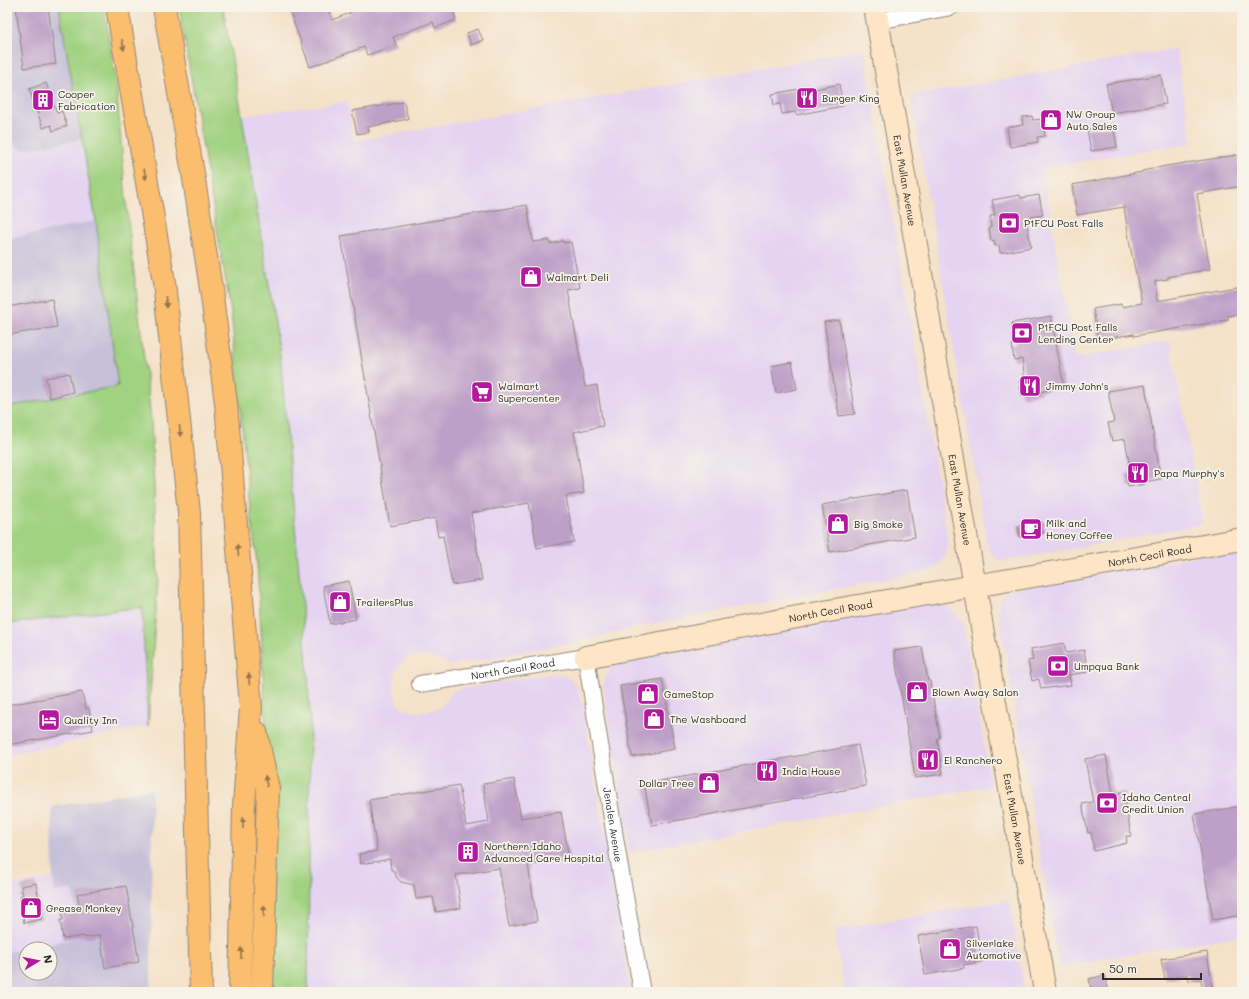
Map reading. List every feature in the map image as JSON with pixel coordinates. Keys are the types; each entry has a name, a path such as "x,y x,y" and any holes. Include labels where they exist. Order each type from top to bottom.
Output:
{"highway":[{"path":"117,7 164,282 189,512 201,991"},
{"path":"164,7 194,173 226,403 251,707 268,788 262,992"},
{"path":"240,992 244,806 251,707"}],"main road":[{"name":"East Mullan Avenue","path":"876,14 1045,992"},
{"name":"North Cecil Road","path":"586,657 829,611 1242,539"}],"street":[{"path":"876,14 951,7"},
{"name":"North Cecil Road","path":"420,684 586,657"},
{"name":"Jenalen Avenue","path":"586,657 619,862 642,992"}],"shaded area":[{"path":"7,7 59,7 83,139 23,150 7,139"},
{"path":"1176,49 1192,143 1042,168 1075,358 1170,341 1203,524 1001,561 994,557 987,544 911,96"},
{"path":"864,50 947,534 948,548 944,558 937,566 928,571 637,627 582,641 451,665 430,656 422,655 407,658 396,670 393,687 397,702 401,707 410,711 421,713 440,708 456,690 553,673 571,679 577,688 582,702 631,992 308,992 310,728 308,676 280,354 242,116 347,102 354,141"},
{"path":"7,139 23,150 83,139 96,221 7,239"},
{"path":"96,221 120,386 7,407 7,239"},
{"path":"1242,548 1242,935 1059,967 998,610 999,601 1008,590"},
{"path":"927,603 937,603 945,606 955,612 961,619 991,786 630,852 603,685 610,668 615,663 622,659"},
{"path":"142,607 148,726 7,755 7,624"},
{"path":"152,789 151,992 7,992 7,952 18,950 18,981 58,981 58,942 81,937 72,889 55,892 53,878 52,807"},
{"path":"53,878 55,892 72,889 81,938 58,942 58,941 18,941 18,950 7,952 7,887"},
{"path":"1009,900 1025,992 845,992 834,930"}],"green space":[{"path":"59,7 104,7 116,83 127,211 151,419 158,579 148,726 142,607 7,624 7,407 118,386 96,221"},
{"path":"179,7 223,7 280,354 308,676 310,728 308,992 274,992 271,924 270,830 257,563 249,498 231,312"}],"building":[{"path":"16,7 48,7 56,64 24,68"},
{"path":"288,7 327,7 332,20 350,13 348,7 452,7 456,20 435,28 433,22 393,37 396,45 367,55 364,47 310,67"},
{"path":"478,29 483,40 471,45 467,33"},
{"path":"1161,75 1166,104 1112,113 1106,84"},
{"name":"Cooper Fabrication","path":"46,83 57,113 62,111 67,126 53,131 51,125 43,128 29,89"},
{"name":"Burger King","path":"839,84 843,106 796,115 795,112 782,114 780,104 774,105 772,94 810,87 811,90"},
{"path":"404,102 408,119 368,127 369,132 357,134 352,111"},
{"path":"1032,116 1033,120 1042,119 1045,136 1037,137 1038,142 1010,147 1007,127 1023,125 1022,117"},
{"path":"1113,125 1117,147 1091,151 1087,129"},
{"path":"1237,155 1242,186 1197,194 1210,269 1155,281 1157,301 1242,286 1242,314 1228,316 1228,320 1134,336 1134,334 1098,340 1093,309 1121,304 1122,307 1142,303 1124,207 1077,215 1072,185 1166,166"},
{"name":"P1FCU Post Falls","path":"1020,195 1021,198 1039,195 1043,215 1026,218 1031,247 1000,253 999,245 995,246 994,240 991,241 989,228 991,227 990,216 995,215 992,200"},
{"name":"Walmart Supercenter","path":"527,205 533,242 549,240 550,244 563,241 564,243 571,242 580,288 568,290 585,387 597,385 603,426 574,432 584,493 566,496 574,542 537,548 529,503 471,513 482,580 452,585 443,536 438,537 435,518 390,526 341,236"},
{"path":"52,299 57,327 7,335 7,307"},
{"path":"1051,316 1064,387 1040,392 1040,394 1022,397 1019,381 1025,380 1022,359 1014,360 1012,345 1016,344 1012,323"},
{"path":"839,320 855,414 839,416 824,322"},
{"path":"792,362 797,389 776,393 771,366"},
{"path":"69,373 73,392 50,398 46,378"},
{"path":"1145,385 1161,479 1128,487 1126,474 1131,473 1125,439 1112,441 1108,423 1114,422 1108,391"},
{"path":"907,490 915,537 830,552 822,505"},
{"name":"Milk and Honey Coffee","path":"1042,522 1044,533 1020,537 1018,526"},
{"name":"TrailersPlus","path":"349,581 356,619 330,624 323,586"},
{"name":"Umpqua Bank","path":"1064,643 1066,653 1084,650 1088,672 1069,675 1071,685 1041,689 1039,679 1032,681 1028,661 1033,660 1031,649"},
{"path":"922,647 928,681 930,681 940,738 937,738 943,774 915,778 894,651"},
{"path":"662,679 675,749 632,757 620,686"},
{"name":"Quality Inn","path":"82,692 86,709 89,708 93,730 7,745 7,705"},
{"path":"858,745 866,786 652,825 644,784"},
{"name":"Idaho Central Credit Union","path":"1106,755 1113,794 1124,792 1131,836 1126,836 1127,843 1094,851 1091,832 1088,833 1082,804 1093,802 1085,759"},
{"name":"Northern Idaho Advanced Care Hospital","path":"514,779 521,818 561,812 569,858 528,865 537,921 509,926 499,868 456,875 461,908 436,912 433,897 416,899 414,885 401,882 397,878 393,870 391,870 390,859 361,864 359,854 377,851 369,800 459,785 466,826 489,822 483,784"},
{"path":"1242,806 1242,915 1213,920 1194,814"},
{"name":"Grease Monkey","path":"36,883 42,919 24,923 20,896 23,895 21,886"},
{"path":"126,886 139,962 105,968 100,935 85,938 84,936 63,939 60,920 63,920 62,913 80,910 77,894"},
{"name":"Silverlake Automotive","path":"976,926 982,962 963,965 964,968 925,975 918,936"},
{"path":"1207,952 1213,992 1203,992 1201,979 1189,981 1188,975 1165,979 1161,959"},
{"path":"1105,975 1109,992 1092,992 1089,979"}],"place":[{"name":"Burger King","path":"807,98"},
{"name":"Cooper Fabrication","path":"43,100"},
{"name":"NW Group Auto Sales","path":"1051,120"},
{"name":"P1FCU Post Falls","path":"1009,223"},
{"name":"Walmart Deli","path":"531,277"},
{"name":"P1FCU Post Falls Lending Center","path":"1022,333"},
{"name":"Jimmy John's","path":"1030,386"},
{"name":"Walmart Supercenter","path":"482,392"},
{"name":"Papa Murphy's","path":"1138,473"},
{"name":"Big Smoke","path":"838,524"},
{"name":"Milk and Honey Coffee","path":"1031,529"},
{"name":"TrailersPlus","path":"340,602"},
{"name":"Umpqua Bank","path":"1058,666"},
{"name":"Blown Away Salon","path":"917,692"},
{"name":"GameStop","path":"648,694"},
{"name":"The Washboard","path":"654,719"},
{"name":"Quality Inn","path":"49,720"},
{"name":"El Ranchero","path":"928,760"},
{"name":"India House","path":"767,771"},
{"name":"Dollar Tree","path":"709,783"},
{"name":"Idaho Central Credit Union","path":"1107,803"},
{"name":"Northern Idaho Advanced Care Hospital","path":"468,852"},
{"name":"Grease Monkey","path":"31,908"},
{"name":"Silverlake Automotive","path":"950,949"}]}
